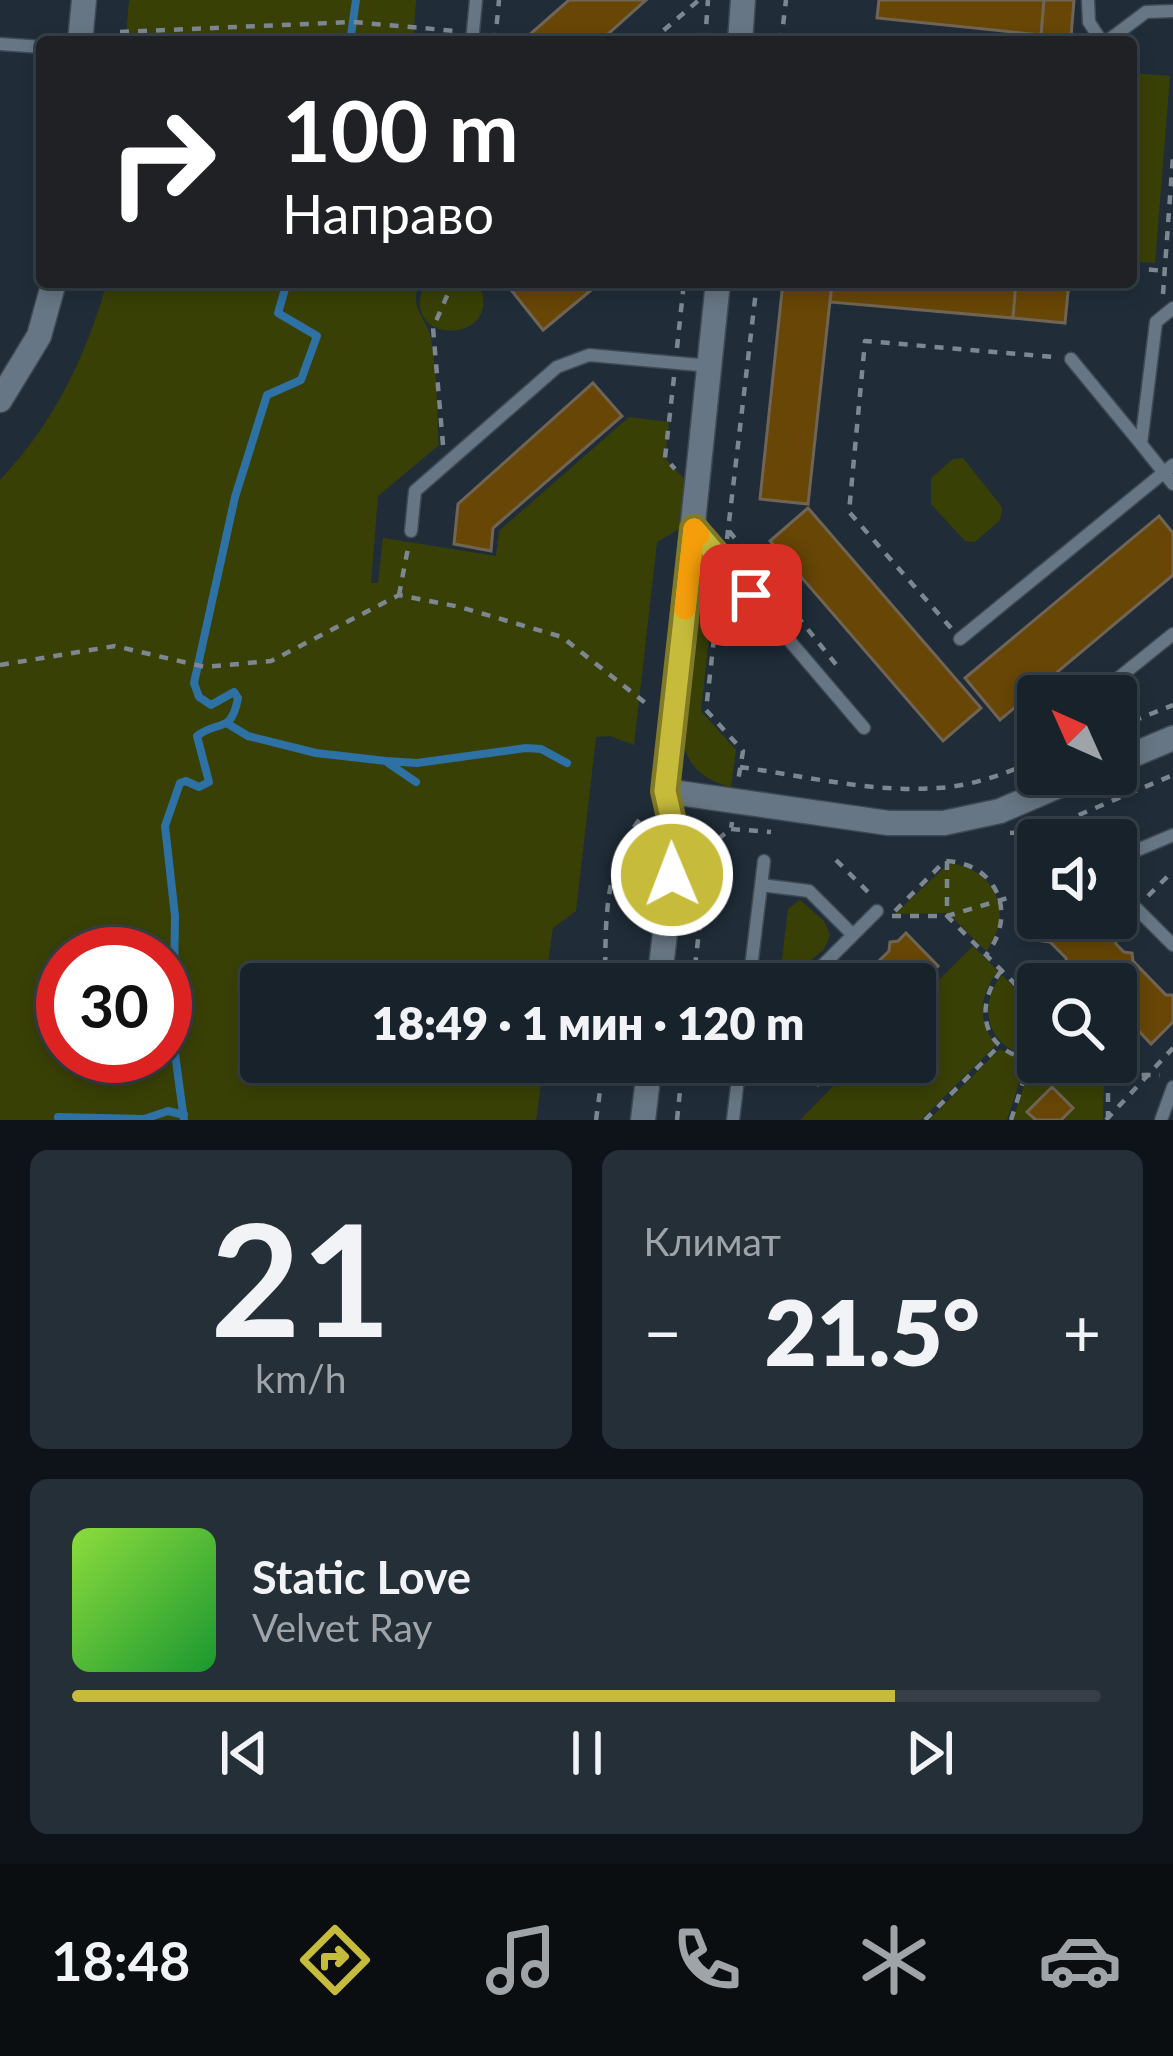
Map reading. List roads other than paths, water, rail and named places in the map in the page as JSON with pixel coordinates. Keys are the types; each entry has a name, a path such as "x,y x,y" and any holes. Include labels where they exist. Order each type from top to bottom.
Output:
{"street":[{"path":"81,36 84,0"},
{"path":"740,36 743,0"},
{"path":"0,400 39,337 52,288"},
{"path":"661,963 676,839 665,791 718,288"},
{"path":"1137,753 1173,738"},
{"path":"665,791 888,823 944,823 1000,811 1035,795"},
{"path":"643,1120 647,1083"}],"lane":[{"path":"472,36 476,0"},
{"path":"1088,0 1089,22 1100,36"},
{"path":"1112,36 1146,12 1173,10"},
{"path":"0,44 36,47"},
{"path":"1142,444 1156,322 1167,313"},
{"path":"411,530 415,491 557,367 589,355 711,366"},
{"path":"1072,359 1142,444 1168,468 1173,484"},
{"path":"960,639 1168,468"},
{"path":"694,529 864,728"},
{"path":"1122,675 1173,634"},
{"path":"1137,850 1173,835"},
{"path":"752,963 764,861"},
{"path":"761,886 809,891 853,935"},
{"path":"1137,909 1173,945"},
{"path":"825,963 877,911"},
{"path":"733,1120 737,1083"},
{"path":"1161,1120 1173,1087"}],"waterway":[{"path":"351,36 356,0"},
{"path":"184,1120 173,1039 175,916 165,826 180,783 199,787 209,782 197,736 228,722 238,698 234,692 211,705 199,697 194,683 235,497 267,395 301,380 317,336 278,313 285,288"},
{"path":"228,724 248,736 316,753 417,763 526,748 541,749 567,763"},
{"path":"388,763 416,782"},
{"path":"58,1117 144,1119 168,1111 184,1115"}]}
